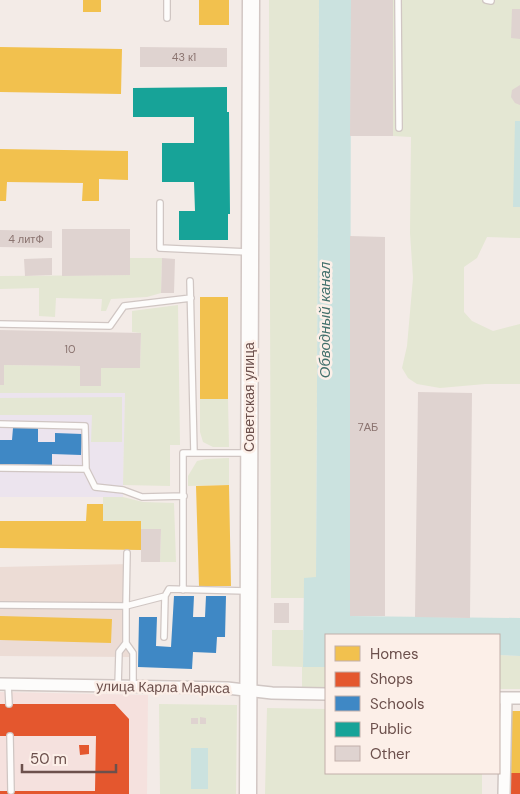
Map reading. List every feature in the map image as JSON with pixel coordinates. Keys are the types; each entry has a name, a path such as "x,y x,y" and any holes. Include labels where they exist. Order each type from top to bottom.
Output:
{"street":[{"name":"Советская улица","path":"248,794 250,0"},
{"name":"улица Карла Маркса","path":"4,684 227,688 272,693 325,694"},
{"path":"504,794 502,698 520,698"}],"lane":[{"path":"167,0 167,18"},
{"path":"398,0 399,128"},
{"path":"160,203 160,248 250,252"},
{"path":"190,281 194,453"},
{"path":"0,324 110,326 124,306 190,298"},
{"path":"0,424 85,426 86,469 95,487 124,490 142,496 184,496"},
{"path":"183,590 183,453 249,453"},
{"path":"0,468 86,469"},
{"path":"127,553 126,643 133,653 133,687"},
{"path":"164,637 165,596 169,589 248,591"},
{"path":"0,605 126,606 165,596"},
{"path":"118,686 119,652 126,643"},
{"path":"4,684 9,704"},
{"path":"10,736 11,791"}],"shaded area":[{"path":"0,393 125,393 123,497 0,497"},
{"path":"130,564 129,657 0,656 0,567"},
{"path":"0,692 148,695 147,794 0,794"}],"green space":[{"path":"269,0 319,0 316,578 304,578 304,598 271,598"},
{"path":"393,0 520,0 520,238 487,237 477,258 464,267 464,312 472,321 493,331 520,324 520,384 485,384 440,388 417,384 408,378 402,368 407,346 413,278 410,233 411,137 393,136"},
{"path":"130,258 162,258 161,293 147,297 111,299 106,311 101,311 102,299 56,298 55,317 39,316 39,288 0,289 0,276 130,275"},
{"path":"178,305 180,445 170,445 170,486 123,485 125,393 0,393 0,385 4,385 4,365 80,366 80,386 100,386 101,368 140,368 141,333 132,332 132,311"},
{"path":"122,397 122,442 91,442 92,415 0,415 0,398"},
{"path":"200,399 228,399 229,447 213,447 203,442 200,432"},
{"path":"229,458 229,485 188,486 188,476 197,461"},
{"path":"103,497 123,497 143,502 174,503 176,562 160,562 161,529 141,529 141,521 103,521"},
{"path":"272,630 303,630 303,666 325,667 325,687 302,687 302,667 272,666"},
{"path":"500,655 520,656 520,689 500,689"},
{"path":"159,704 237,705 236,794 160,794"},
{"path":"267,708 325,709 325,774 482,774 482,794 265,794"}],"water":[{"name":"Обводный канал","path":"319,0 351,0 350,616 520,618 520,656 500,655 500,634 325,634 325,667 303,667 304,578 316,577"},
{"path":"515,121 520,121 520,207 513,207"},
{"path":"191,748 208,748 208,789 191,789"}],"building: Homes":[{"path":"83,0 101,0 101,12 83,12"},
{"path":"199,0 229,0 229,25 199,25"},
{"path":"0,47 122,49 121,94 0,92"},
{"path":"0,149 128,151 128,180 99,179 99,201 82,201 83,183 7,182 6,201 0,201"},
{"path":"200,297 228,297 228,399 200,399"},
{"path":"229,485 231,586 199,586 196,486"},
{"path":"87,504 103,504 103,521 141,521 141,550 0,548 0,521 86,521"},
{"path":"0,616 112,619 111,643 0,640"},
{"path":"509,711 520,711 520,773 508,773"}],"building: Shops":[{"path":"0,704 115,704 129,719 129,794 0,794 0,791 95,791 96,736 0,736"},
{"path":"79,745 89,745 89,754 80,755"},
{"path":"508,773 520,773 520,794 508,794"}],"building: Schools":[{"path":"13,428 38,428 38,442 55,442 55,433 82,434 81,455 52,454 52,465 0,464 0,440 12,440"},
{"path":"174,596 194,596 193,617 205,617 206,596 226,596 225,637 217,637 216,653 193,652 192,669 138,667 139,617 157,617 156,646 171,647"}],"building: Public":[{"path":"227,87 230,214 228,214 228,240 179,240 179,211 195,211 194,182 162,182 162,143 194,143 194,117 133,117 133,88"}],"building: Other":[{"path":"351,0 393,0 393,136 350,136"},
{"path":"512,9 520,9 520,39 511,38"},
{"path":"140,47 227,48 227,67 140,67"},
{"path":"520,85 520,105 515,103 511,97 512,90"},
{"path":"62,229 130,229 130,275 62,276"},
{"path":"0,230 52,231 52,248 0,247"},
{"path":"350,236 385,237 385,616 350,616"},
{"path":"52,258 52,275 25,276 24,259"},
{"path":"162,258 175,259 174,293 161,293"},
{"path":"0,330 141,333 140,368 101,368 101,386 80,386 80,366 4,365 4,385 0,385"},
{"path":"418,392 472,393 470,618 415,617"},
{"path":"141,529 161,529 160,562 141,562"},
{"path":"274,603 289,603 289,623 274,623"},
{"path":"200,717 206,718 206,724 200,724"},
{"path":"191,718 198,718 198,724 191,724"}]}
